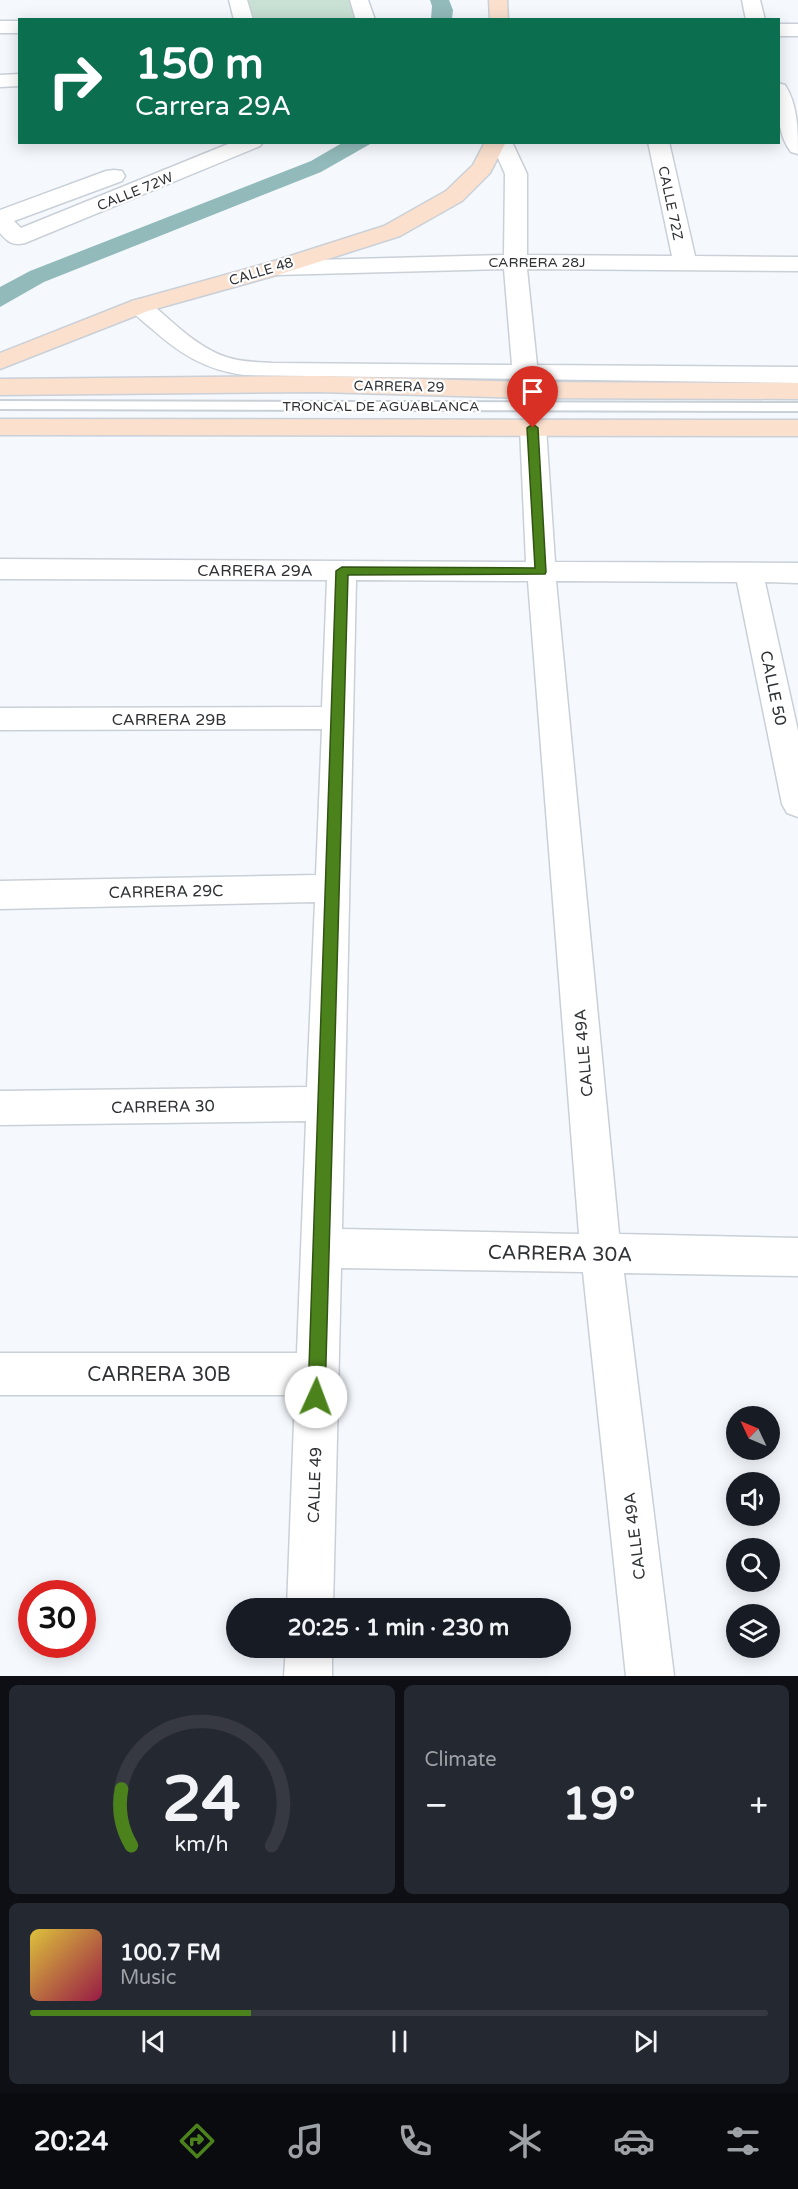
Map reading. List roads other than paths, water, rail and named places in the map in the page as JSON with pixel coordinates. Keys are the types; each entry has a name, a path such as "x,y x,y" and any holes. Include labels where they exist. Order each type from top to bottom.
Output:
{"street":[{"path":"238,0 243,18"},
{"path":"359,0 365,18"},
{"path":"498,0 499,18"},
{"path":"751,0 756,18"},
{"path":"0,27 18,27"},
{"path":"780,30 798,30"},
{"path":"0,81 18,80"},
{"path":"780,95 798,148"},
{"name":"CALLE 72W","path":"201,144 0,219 17,238 248,144"},
{"name":"CALLE 48","path":"0,362 140,306 392,231 454,196 482,168 495,144"},
{"path":"502,144 516,174 515,262 525,372"},
{"name":"CALLE 72Z","path":"658,144 684,263"},
{"name":"CARRERA 28J","path":"276,267 515,262 798,264"},
{"path":"140,306 199,353 216,362 242,368 798,375"},
{"name":"CARRERA 29","path":"0,387 318,384 525,390 798,391"},
{"path":"0,427 798,428"},
{"name":"CALLE 49A","path":"533,428 541,572 601,1253 650,1676"},
{"name":"CARRERA 29A","path":"0,569 798,573"},
{"name":"CALLE 49","path":"310,1598 342,571"},
{"name":"CALLE 50","path":"749,573 798,804"},
{"name":"CARRERA 29B","path":"0,719 337,718"},
{"name":"CARRERA 29C","path":"0,895 332,888"},
{"name":"CARRERA 30","path":"0,1108 325,1104"},
{"name":"CARRERA 30A","path":"321,1248 798,1257"},
{"name":"CARRERA 30B","path":"0,1374 317,1374"},
{"path":"308,1676 309,1658"}],"lane":[{"name":"TRONCAL DE AGUABLANCA","path":"0,405 798,407"}],"water":[{"path":"430,0 449,0 453,10 452,18 431,18"},
{"path":"340,144 370,144 321,172 44,282 0,307 0,287 30,271 311,161"}]}
